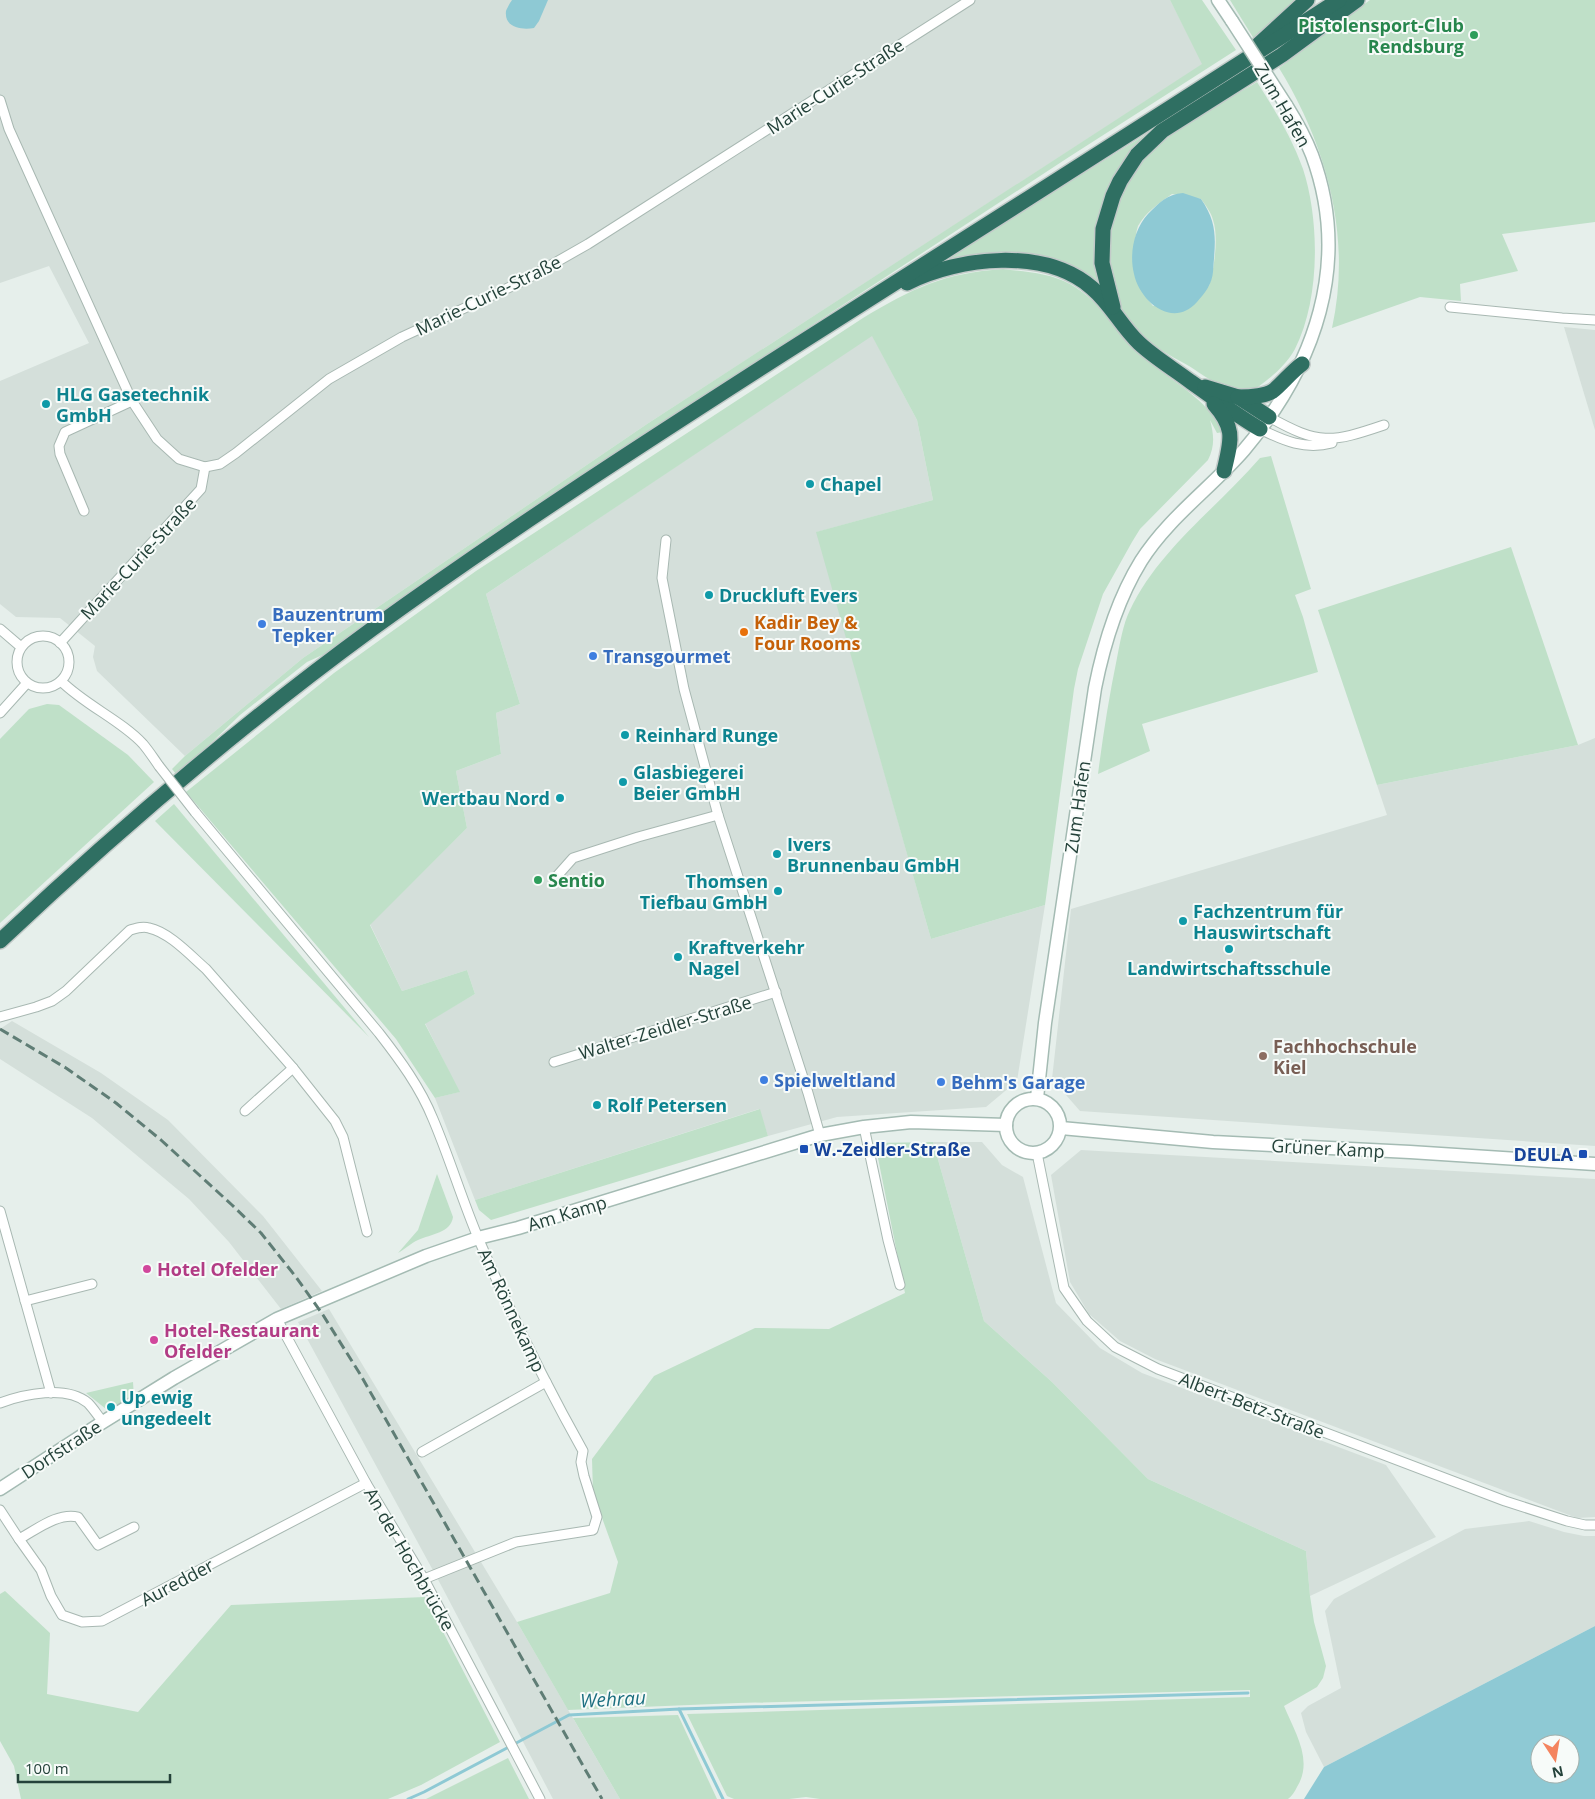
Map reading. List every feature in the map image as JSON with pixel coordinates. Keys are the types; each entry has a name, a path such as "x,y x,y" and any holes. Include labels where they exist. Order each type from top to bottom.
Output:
{"highway":[{"path":"1235,67 1307,0"},
{"path":"0,941 76,870 278,700 370,631 503,536 612,463 1339,0"},
{"path":"1116,315 1102,263 1103,229 1112,196 1137,155 1162,131 1282,55 1358,0"},
{"path":"848,312 911,281 946,268 973,262 1009,261 1050,267 1078,278 1103,298 1125,328 1140,344 1210,396 1265,423"},
{"path":"1238,398 1272,391 1302,364"},
{"path":"1192,382 1238,398 1265,423"},
{"path":"1210,396 1225,416 1228,425 1230,446 1224,470"}],"main road":[{"name":"Zum Hafen","path":"1037,1098 1046,1013 1093,698 1101,658 1120,601 1141,560 1164,531 1224,470 1265,423 1287,392 1311,342 1319,314 1327,270 1328,239 1326,209 1312,155 1301,130 1286,105 1218,0"},
{"path":"1037,1098 1051,1105 1058,1113 1061,1128 1058,1138 1052,1146 1037,1153 1026,1152 1012,1142 1007,1134 1006,1124 1008,1115 1020,1102 1037,1098"},
{"name":"Am Kamp","path":"277,1319 411,1262 478,1238 518,1228 820,1135 864,1126 911,1122 1006,1124"},
{"name":"Grüner Kamp","path":"1061,1128 1213,1142 1595,1164"},
{"name":"Dorfstraße","path":"0,1489 174,1378 277,1319"}],"street":[{"name":"Marie-Curie-Straße","path":"60,643 201,489 205,466 220,464 236,453 329,379 402,337 523,281 588,244 970,0"},
{"path":"0,100 9,129 132,401 157,439 179,458 205,466"},
{"path":"1450,307 1595,320"},
{"path":"84,511 60,454 59,446 65,432 132,401"},
{"path":"1265,423 1284,441 1301,445 1325,445 1342,441 1384,425"},
{"path":"1265,423 1322,439 1354,435"},
{"path":"666,540 662,578 684,689 718,815 776,992 820,1135"},
{"path":"0,629 21,647"},
{"path":"37,636 52,638 60,643 68,656 69,665 61,681 48,688 33,687 27,684 18,672 16,664 21,647 37,636"},
{"name":"Am Rönnekamp","path":"61,681 70,691 142,743 195,812 400,1060 420,1091 433,1118 478,1238 546,1382 583,1451 581,1462 597,1517 593,1530 516,1542 424,1580"},
{"path":"0,713 27,684"},
{"path":"557,876 573,858 638,837 718,815"},
{"path":"0,1017 52,1001 66,991 130,930 139,927 157,930 206,969 293,1068 335,1121 343,1137 367,1232"},
{"name":"Walter-Zeidler-Straße","path":"554,1062 776,992"},
{"path":"245,1111 293,1068"},
{"path":"864,1126 888,1240 900,1285"},
{"name":"Albert-Betz-Straße","path":"1037,1153 1064,1288 1087,1321 1115,1347 1158,1368 1463,1486 1567,1521 1585,1526 1595,1525"},
{"path":"0,1211 51,1393"},
{"path":"25,1301 92,1284"},
{"name":"An der Hochbrücke","path":"277,1319 366,1483 424,1580 540,1799"},
{"name":"Am Rönnekamp","path":"422,1452 546,1382"},
{"path":"0,1403 18,1396 68,1393 87,1403 103,1422"},
{"name":"Auredder","path":"0,1510 41,1570 51,1596 62,1615 82,1622 102,1621 366,1483"},
{"path":"20,1539 51,1521 69,1515 78,1517 98,1544 134,1527"}],"shaded area":[{"path":"0,0 1170,0 1203,64 647,424 303,658 185,756 97,671 93,657 95,646 60,618 16,617 0,604 0,381 89,343 49,266 0,283"},
{"path":"1564,327 1595,330 1595,430"},
{"path":"872,335 917,420 933,500 817,532 931,939 1045,905 1017,1081 986,1107 837,1117 768,1136 759,1109 475,1200 435,1098 459,1092 425,1023 475,994 467,970 402,991 370,924 467,828 456,771 501,754 496,713 520,704 486,594"},
{"path":"1595,738 1595,1146 1080,1111 1052,1079 1071,909 1387,815 1377,785 1578,745"},
{"path":"12,1021 101,1073 168,1120 263,1216 322,1291 281,1309 229,1242 189,1199 92,1118 0,1059 0,1029"},
{"path":"933,1142 982,1142 1002,1165 1023,1177 1056,1303 1100,1348 1142,1373 1386,1465 1436,1537 1310,1596 1306,1551 1148,1479 1052,1382 984,1321"},
{"path":"1081,1150 1595,1179 1595,1517 1577,1518 1155,1359 1120,1341 1089,1314 1070,1282 1051,1175"},
{"path":"329,1309 517,1622 620,1799 553,1799 442,1587 298,1322"},
{"path":"1529,1521 1564,1532 1595,1536 1595,1626 1324,1767 1306,1732 1301,1713 1308,1706 1341,1688 1325,1611 1334,1599 1465,1529"}],"green space":[{"path":"1170,0 1202,0 1236,50 479,543 329,652 307,662 240,715 176,774 172,769 185,756 303,658 647,424 1202,64"},
{"path":"1230,0 1302,0 1254,39"},
{"path":"1370,0 1595,0 1595,222 1502,234 1518,271 1460,284 1461,301 1420,297 1332,328 1339,260 1337,226 1331,193 1310,129 1296,98 1279,68"},
{"path":"1257,82 1277,114 1299,158 1309,190 1315,236 1313,284 1303,329 1295,349 1288,360 1258,387 1259,392 1235,390 1218,384 1145,338 1133,326 1121,309 1113,290 1108,249 1110,228 1124,189 1135,171 1147,157 1192,121","holes":["1172,194 1201,199 1212,217 1216,235 1213,271 1209,286 1153,306 1142,291 1135,276 1133,251 1138,226 1149,212"]},
{"path":"1172,118 1151,136 1097,231 1095,266 1099,286 1068,269 944,265 941,262"},
{"path":"1003,269 1054,277 1081,291 1101,309 1146,359 1199,400 1216,420 1223,432 1217,433 1210,420 1213,440 1208,460 1140,529 1103,594 1078,669 1074,689 1045,905 931,939 816,532 933,500 917,420 872,336 486,594 520,704 496,713 501,754 456,771 467,828 370,925 402,991 467,970 475,994 425,1024 460,1092 435,1098 396,1039 186,792 334,673 476,571 863,318 914,290 946,278"},
{"path":"1271,456 1311,589 1295,595 1318,672 1142,724 1150,751 1098,774 1114,673 1125,621 1130,610 1142,588 1173,548 1260,458"},
{"path":"1511,547 1578,745 1377,785 1318,610"},
{"path":"47,704 59,705 128,755 154,782 0,923 0,739 29,709"},
{"path":"174,804 369,1037 155,821"},
{"path":"760,1109 768,1136 491,1220 479,1210 475,1200"},
{"path":"933,1142 984,1321 1052,1382 1148,1479 1306,1551 1314,1622 1326,1666 1323,1678 1317,1687 1284,1706 1301,1746 1304,1766 1302,1777 1288,1799 820,1799 806,1797 789,1799 734,1799 727,1796 687,1714 1250,1697 1250,1690 738,1703 568,1710 517,1622 610,1593 618,1562 593,1493 592,1459 654,1376 755,1328 829,1329 905,1293 875,1143"},
{"path":"437,1174 453,1217 451,1222 444,1230 415,1241 398,1253 418,1230"},
{"path":"133,1382 134,1399 111,1413 86,1393"},
{"path":"5,1591 50,1633 47,1694 138,1712 231,1605 425,1597 500,1742 421,1785 388,1799 21,1799 14,1766 0,1741 0,1594"},
{"path":"678,1715 717,1799 620,1799 573,1718"},
{"path":"508,1758 529,1799 426,1799"}],"water":[{"path":"512,0 548,0 534,28 524,29 515,27 506,17 506,11"},
{"path":"1183,193 1201,199 1207,208 1213,226 1214,252 1213,272 1208,288 1188,310 1178,313 1159,309 1143,294 1137,284 1132,258 1136,234 1143,220 1168,197"},
{"path":"1595,1626 1595,1799 1304,1799 1324,1767"}],"waterway":[{"path":"679,1709 1248,1693"},
{"name":"Wehrau","path":"408,1799 569,1715 679,1709 723,1799"}],"railway":[{"path":"0,1029 66,1068 116,1103 161,1140 261,1233 296,1277 323,1315 360,1374 602,1799"}],"place":[{"name":"Pistolensport-Club Rendsburg","path":"1474,35"},
{"name":"HLG Gasetechnik GmbH","path":"46,404"},
{"name":"Chapel","path":"810,484"},
{"name":"Druckluft Evers","path":"709,595"},
{"name":"Bauzentrum Tepker","path":"262,624"},
{"name":"Kadir Bey & Four Rooms","path":"744,632"},
{"name":"Transgourmet","path":"593,656"},
{"name":"Reinhard Runge","path":"625,735"},
{"name":"Glasbiegerei Beier GmbH","path":"623,782"},
{"name":"Wertbau Nord","path":"560,798"},
{"name":"Ivers Brunnenbau GmbH","path":"777,854"},
{"name":"Sentio","path":"538,880"},
{"name":"Thomsen Tiefbau GmbH","path":"778,891"},
{"name":"Fachzentrum für Hauswirtschaft","path":"1183,921"},
{"name":"Landwirtschaftsschule","path":"1229,949"},
{"name":"Kraftverkehr Nagel","path":"678,957"},
{"name":"Fachhochschule Kiel","path":"1263,1056"},
{"name":"Spielweltland","path":"764,1080"},
{"name":"Behm's Garage","path":"941,1082"},
{"name":"Rolf Petersen","path":"597,1105"},
{"name":"W.-Zeidler-Straße","path":"804,1149"},
{"name":"DEULA","path":"1583,1154"},
{"name":"Hotel Ofelder","path":"147,1269"},
{"name":"Hotel-Restaurant Ofelder","path":"154,1340"},
{"name":"Up ewig ungedeelt","path":"111,1407"}]}
